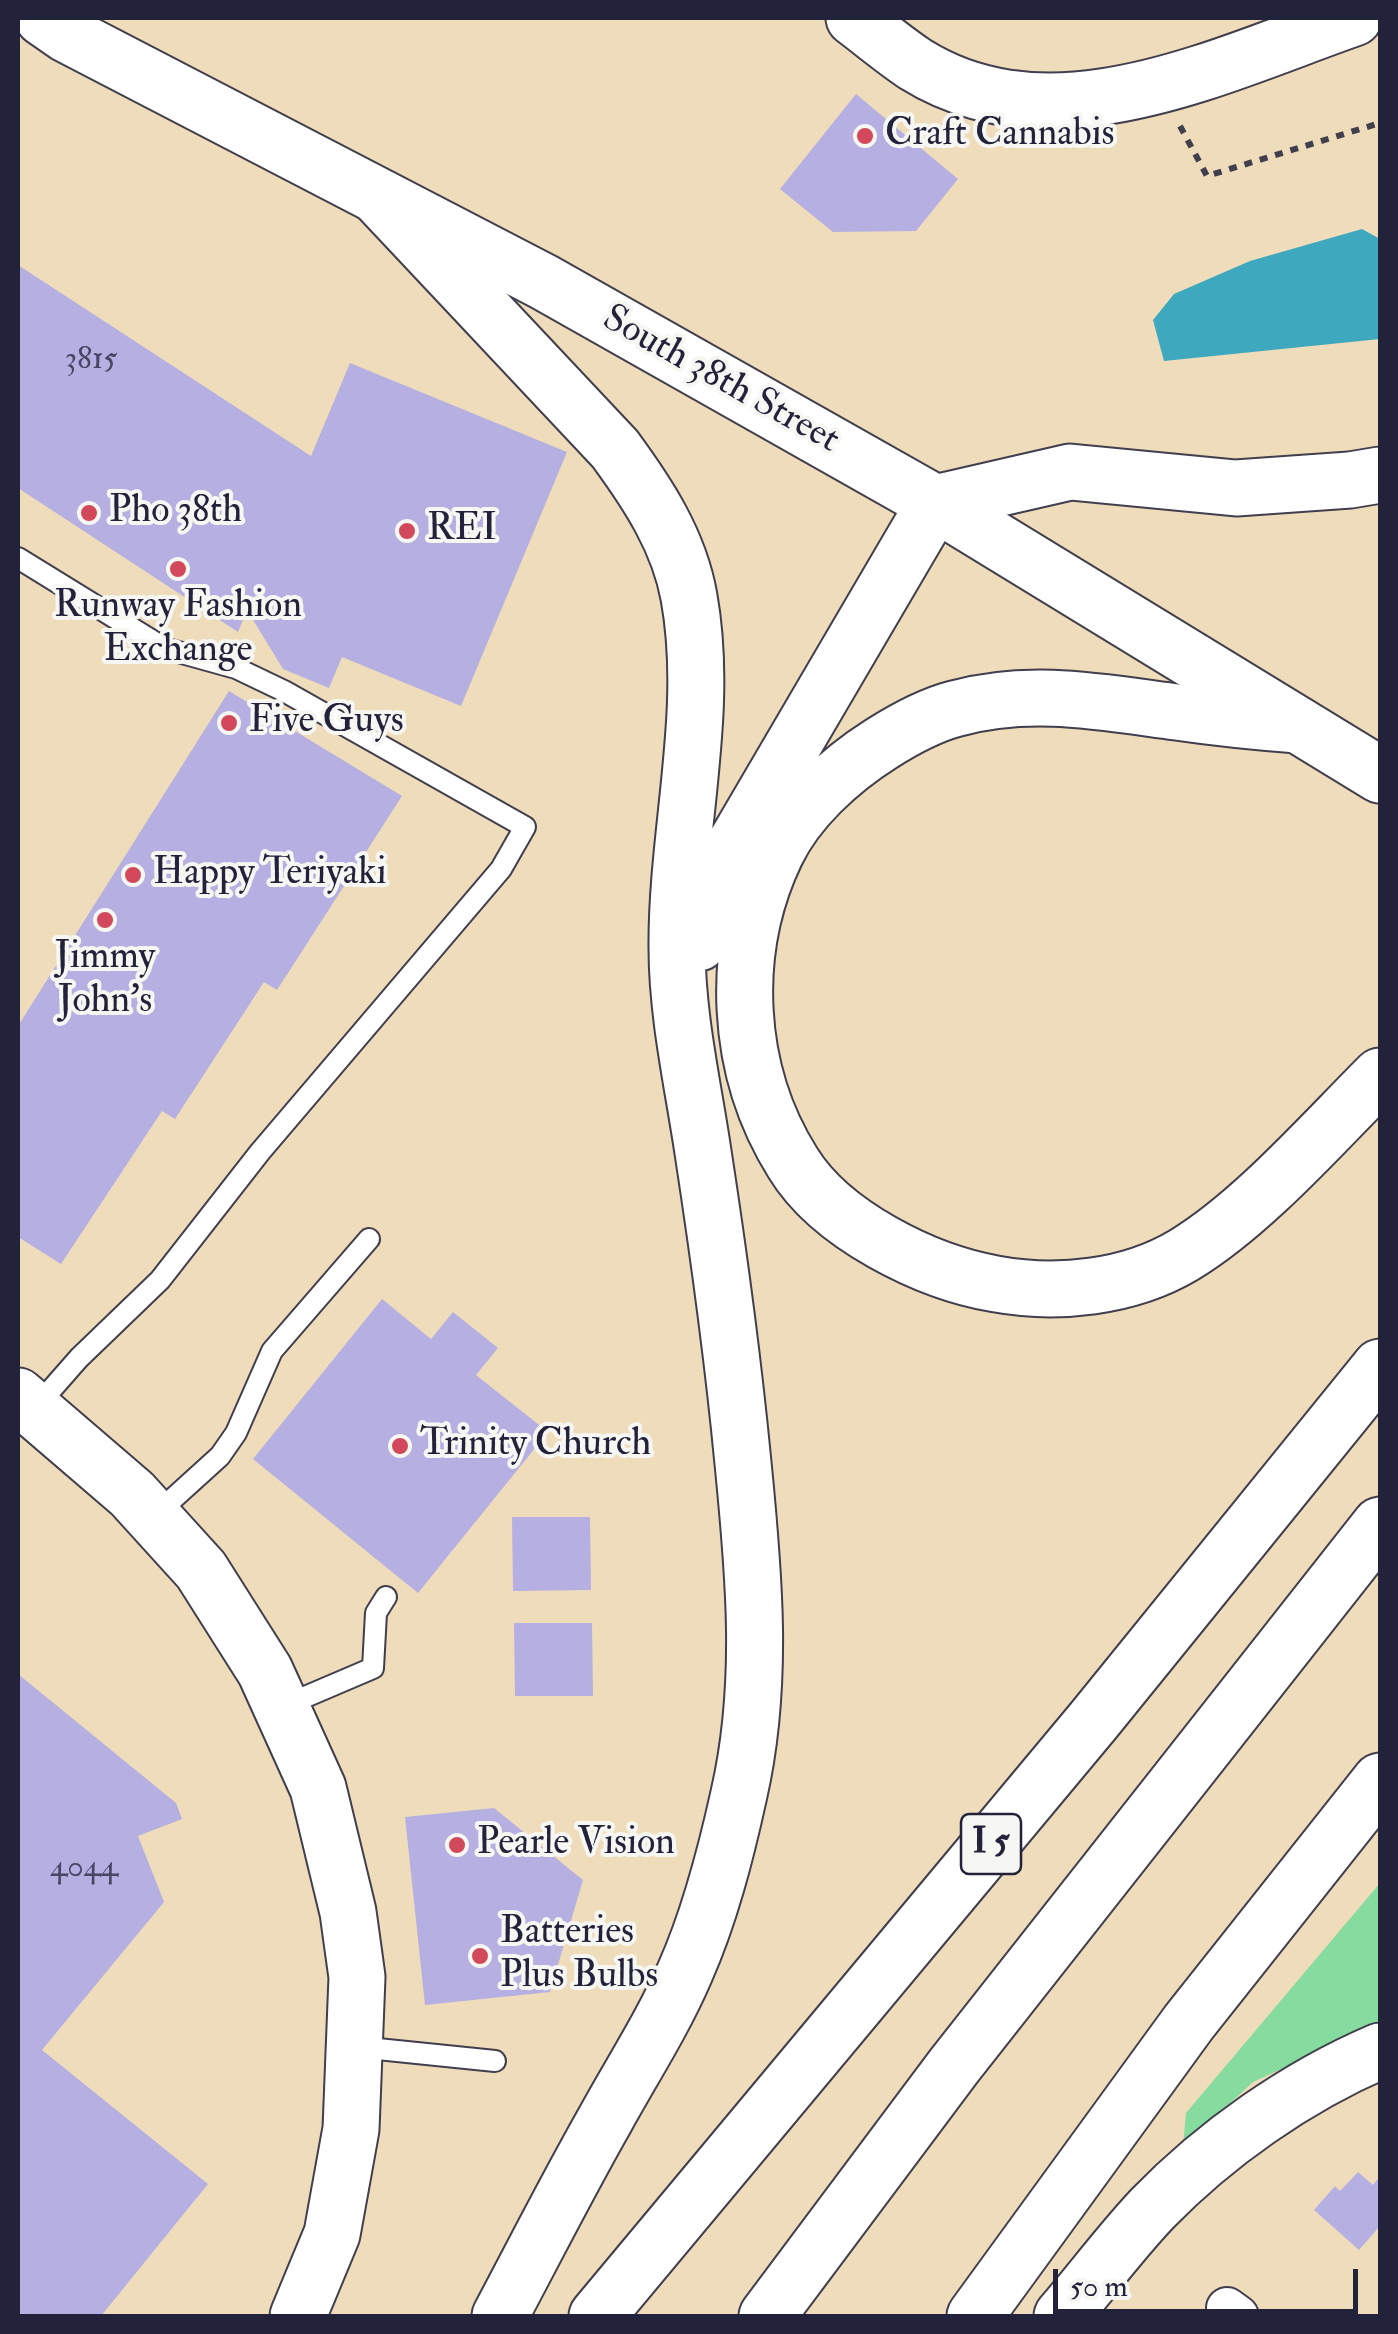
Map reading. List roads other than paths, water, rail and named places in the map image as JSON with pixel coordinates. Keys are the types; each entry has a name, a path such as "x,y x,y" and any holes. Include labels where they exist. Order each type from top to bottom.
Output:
{"main road":[{"name":"South 38th Street","path":"43,18 66,34 544,282 935,502 1380,775"},
{"path":"869,22 916,64 974,90 1009,98 1075,100 1162,84 1354,18"},
{"path":"380,199 615,450 642,486 676,551 688,590 694,627 694,720 677,950 725,1293 754,1571 756,1640 740,1792 702,1928 685,1972 500,2316"},
{"path":"686,1035 699,942 724,863 935,502 1070,472 1236,488 1380,475"},
{"path":"1298,725 1225,719 1070,696 1008,697 950,710 904,730 850,763 806,809 776,852 754,914 743,980 745,1032 766,1106 794,1165 838,1212 899,1253 960,1278 1025,1289 1084,1288 1131,1277 1182,1256 1274,1181 1380,1076"},
{"name":"I 5","path":"596,2316 1081,1735 1380,1367"},
{"path":"26,1402 85,1451 201,1570 265,1671 318,1788 348,1912 357,1977 351,2128 332,2234 298,2316"},
{"path":"767,2316 954,2066 1380,1525"},
{"path":"976,2316 1190,2022 1380,1781"},
{"path":"1062,2316 1150,2211 1211,2153 1282,2106 1380,2051"}],"lane":[{"path":"18,559 164,648 236,668 284,691 525,827 501,869 260,1152 160,1280 80,1358 26,1402"},
{"path":"153,1517 220,1456 236,1433 272,1351 369,1239"},
{"path":"282,1706 373,1668 376,1612 386,1597"},
{"path":"354,2047 495,2061"}],"water":[{"path":"1362,229 1380,239 1380,339 1164,361 1153,320 1174,294 1250,261"}],"place":[{"name":"Craft Cannabis","path":"865,136"},
{"name":"Pho 38th","path":"89,513"},
{"name":"REI","path":"407,531"},
{"name":"Runway Fashion Exchange","path":"178,569"},
{"name":"Five Guys","path":"229,723"},
{"name":"Happy Teriyaki","path":"133,875"},
{"name":"Jimmy John's","path":"105,920"},
{"name":"Trinity Church","path":"400,1446"},
{"name":"Pearle Vision","path":"457,1845"},
{"name":"Batteries Plus Bulbs","path":"480,1956"}]}
